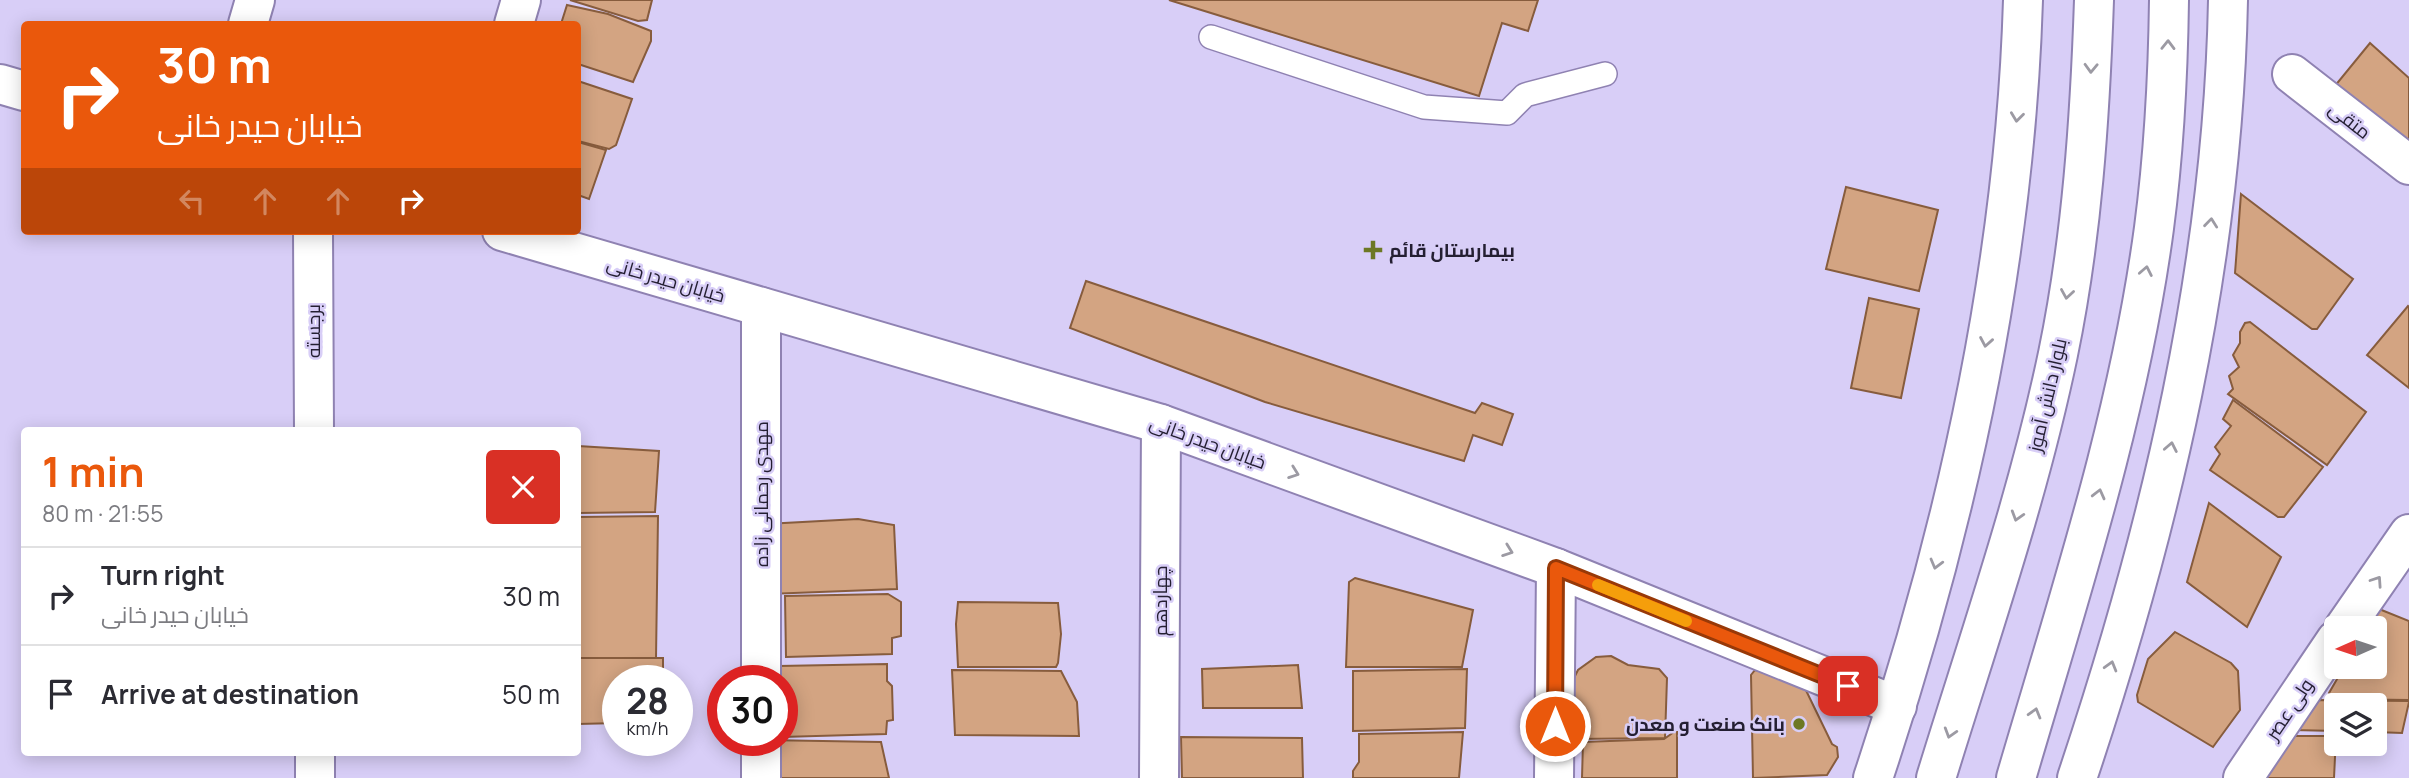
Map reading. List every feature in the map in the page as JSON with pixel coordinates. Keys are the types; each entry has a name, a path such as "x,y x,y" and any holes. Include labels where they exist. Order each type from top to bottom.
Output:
{"main road":[{"path":"249,21 255,0"},
{"path":"515,21 521,0"},
{"path":"1873,778 1897,706 1963,468 1995,292 2020,95 2022,0"},
{"name":"بلوار دانش آموز","path":"1936,778 2027,483 2058,352 2079,216 2090,102 2094,0"},
{"path":"2016,778 2099,496 2129,361 2154,229 2168,88 2169,0"},
{"path":"2077,778 2097,718 2169,461 2208,252 2223,107 2229,1"},
{"name":"متقی","path":"2292,74 2409,165"},
{"path":"0,84 21,90"},
{"name":"برجسته","path":"313,235 314,427"},
{"name":"خیابان حیدر خانی","path":"516,235 1161,424 1556,568 1897,706"},
{"name":"مهدی رحمانی زاده","path":"761,307 761,665"},
{"name":"چهاردهم","path":"1159,778 1161,424"},
{"path":"2352,616 2409,534"},
{"path":"1555,778 1556,568"},
{"name":"ولی عصر","path":"2243,778 2324,658"},
{"path":"315,756 315,778"},
{"path":"761,756 761,778"}],"lane":[{"path":"1210,37 1424,107 1507,113 1525,95 1605,74"}],"building":[{"path":"570,0 652,0 647,20 638,21"},
{"path":"1169,0 1538,0 1528,31 1502,23 1479,96"},
{"path":"567,5 608,14 651,31 651,41 633,82 581,65 581,21 562,21"},
{"path":"2370,43 2409,78 2409,156 2325,98"},
{"path":"581,82 632,99 616,145 609,149 581,142"},
{"path":"581,143 606,150 589,199 581,196"},
{"path":"1846,187 1938,210 1919,291 1826,269"},
{"path":"2241,194 2353,279 2317,329 2312,329 2235,273"},
{"path":"1086,281 1475,413 1482,403 1513,414 1502,445 1473,435 1464,461 1265,402 1070,328"},
{"path":"1869,298 1919,309 1901,398 1851,388"},
{"path":"2409,307 2409,388 2367,355"},
{"path":"2250,322 2366,412 2327,465 2228,394 2233,389 2229,376 2239,367 2233,355 2240,343 2240,332 2245,323"},
{"path":"2233,400 2323,467 2284,517 2278,517 2210,470 2220,454 2215,447 2231,426 2223,419"},
{"path":"581,446 659,451 655,512 581,513"},
{"path":"2209,503 2281,557 2247,627 2187,582"},
{"path":"658,516 656,658 581,658 581,517"},
{"path":"858,519 894,525 897,589 768,594 766,524"},
{"path":"1355,578 1473,610 1462,667 1346,667 1349,582"},
{"path":"888,594 901,602 901,636 892,638 892,654 786,657 785,596"},
{"path":"958,602 1058,603 1061,634 1056,667 958,667"},
{"path":"2379,609 2409,621 2409,700 2387,700 2387,693 2329,693 2337,679 2387,679 2387,616 2375,616"},
{"path":"2175,632 2231,663 2238,671 2240,710 2213,747 2138,702 2137,695 2148,659"},
{"path":"1611,656 1628,665 1659,669 1667,678 1665,738 1575,739 1572,682 1578,670 1596,657"},
{"path":"581,658 663,658 663,665 602,665 602,723 581,724"},
{"path":"887,664 887,681 892,686 893,720 887,721 886,734 798,737 798,666"},
{"path":"1298,665 1302,708 1203,708 1202,669"},
{"path":"1467,669 1465,728 1353,731 1353,671"},
{"path":"952,670 1061,671 1077,702 1079,736 955,735"},
{"path":"1755,670 1800,678 1832,744 1837,747 1838,757 1827,775 1753,778 1751,675"},
{"path":"2315,700 2324,700 2324,731 2294,730"},
{"path":"2387,701 2409,701 2402,733 2387,732"},
{"path":"1463,732 1459,778 1353,778 1353,771 1359,762 1359,734"},
{"path":"1677,732 1677,778 1582,778 1583,742 1664,739"},
{"path":"2289,736 2324,736 2324,756 2335,756 2334,778 2265,778"},
{"path":"1181,737 1302,738 1303,778 1182,778"},
{"path":"798,741 881,742 889,778 765,778 764,756 798,756"}],"slow traffic":[{"path":"1598,585 1686,621"}],"place":[{"name":"بیمارستان قائم","path":"1373,250"},
{"name":"بانک صنعت و معدن","path":"1799,724"}],"route":[{"path":"1555,726 1556,568 1848,686"}]}
